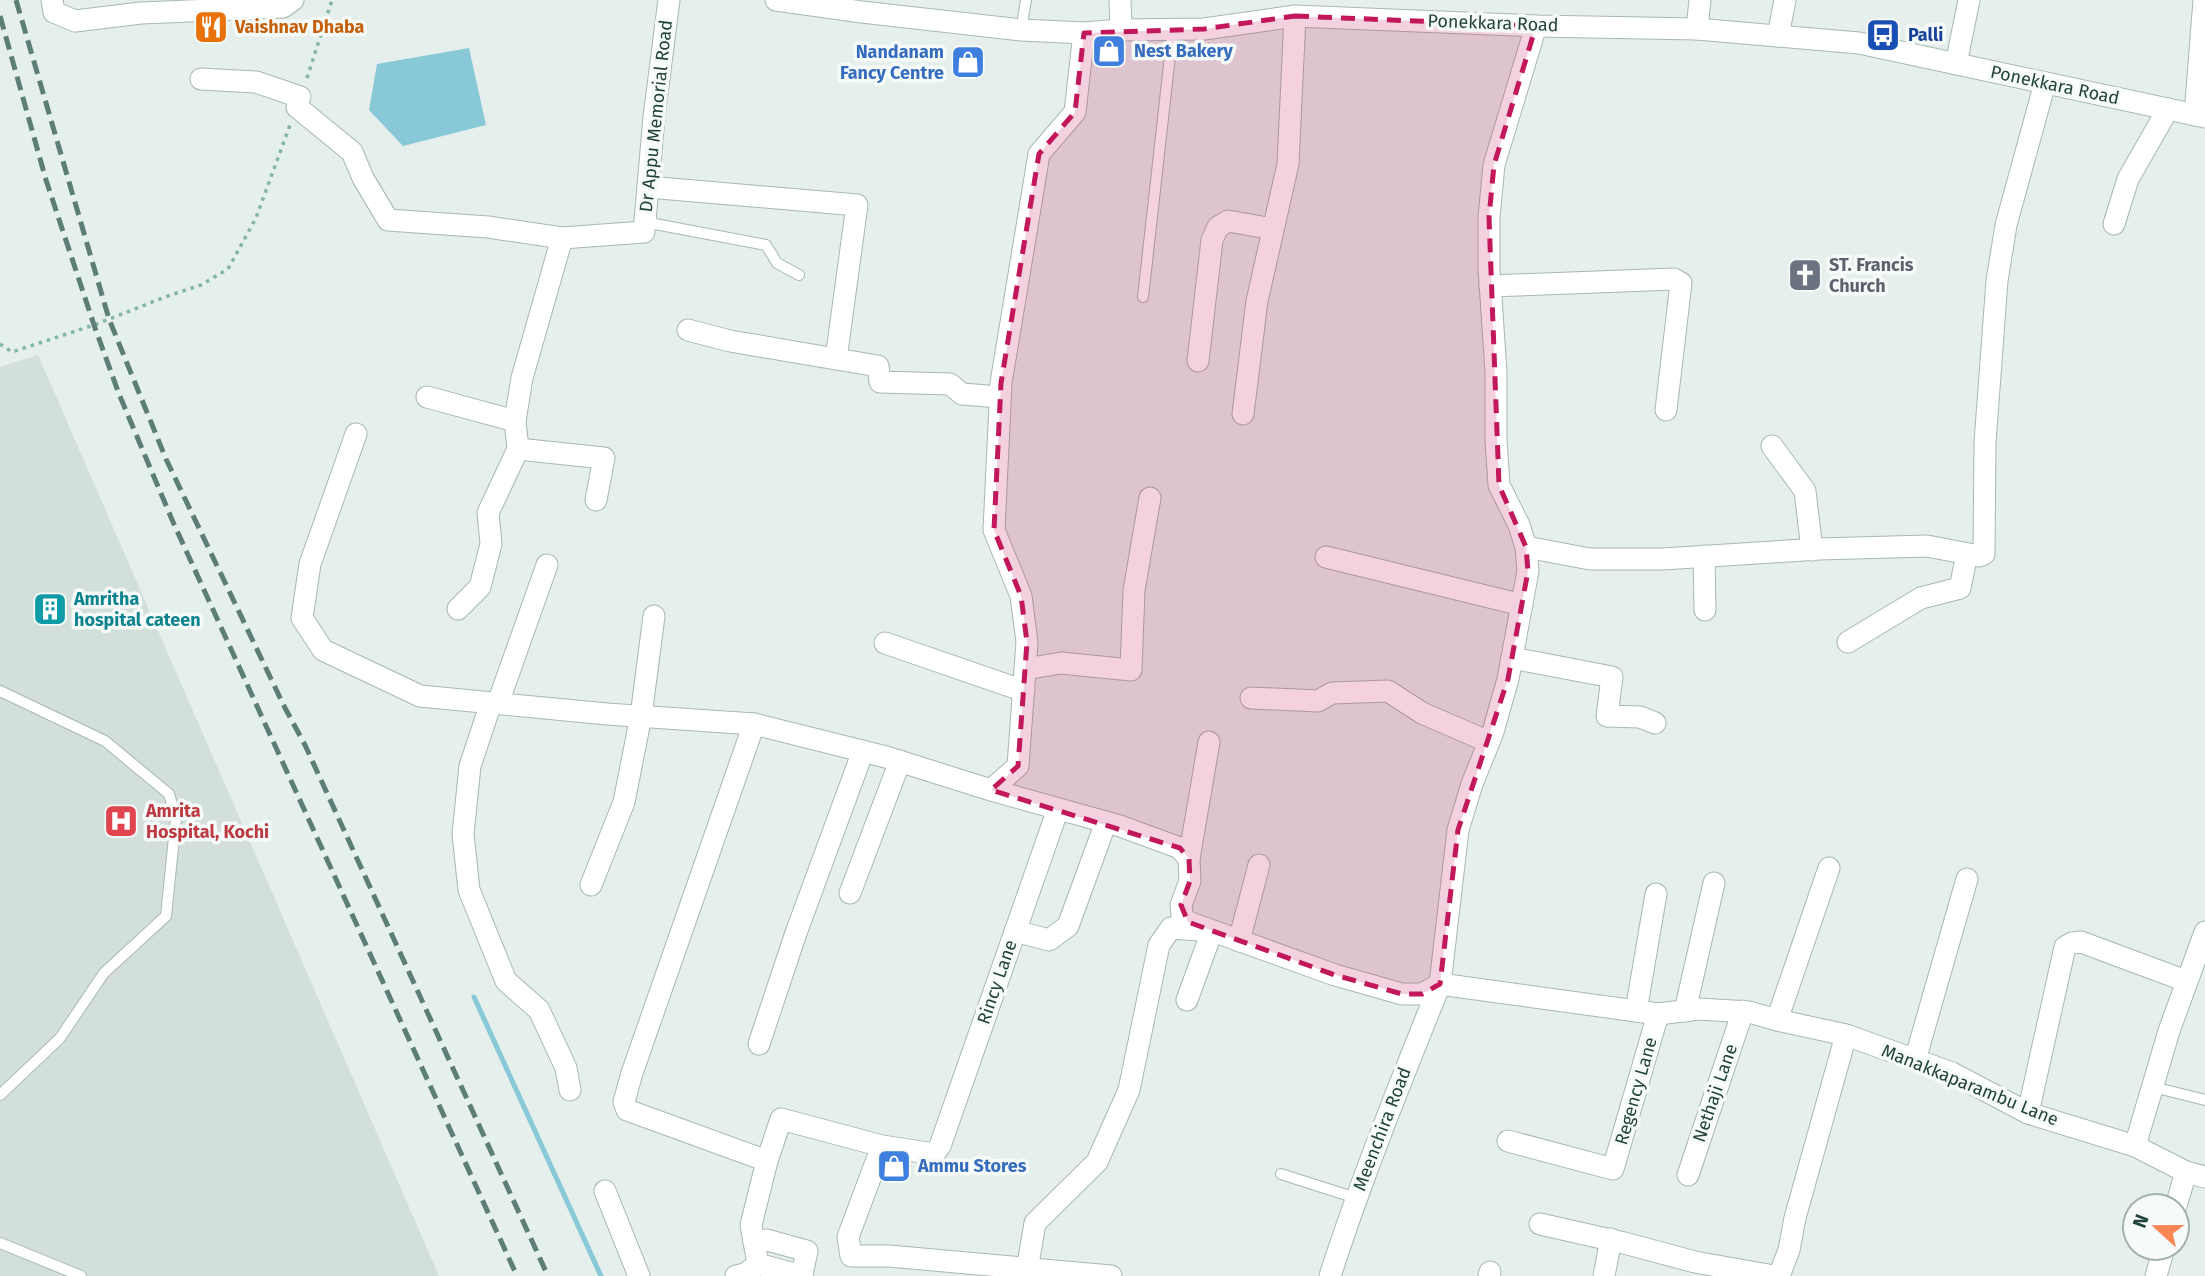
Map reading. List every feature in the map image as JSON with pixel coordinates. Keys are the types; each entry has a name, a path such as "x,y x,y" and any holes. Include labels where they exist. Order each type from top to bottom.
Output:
{"street":[{"path":"52,0 54,12 75,22 141,13 283,6 293,0"},
{"name":"Dr Appu Memorial Road","path":"644,224 668,0"},
{"name":"Ponekkara Road","path":"776,0 863,6 1021,30 1084,33 1204,29 1295,16 1536,26 1698,29 1859,43 2200,116"},
{"path":"1120,0 1121,30"},
{"path":"1698,29 1700,0"},
{"path":"1778,36 1785,0"},
{"path":"1956,64 1969,0"},
{"path":"2200,116 2204,0"},
{"path":"1243,414 1257,300 1289,164 1295,16"},
{"path":"1536,26 1494,165 1489,217 1499,485 1519,525 1526,547 1590,559 1663,559 1927,545 1979,556 1984,554 1985,442 1997,281 2006,225 2045,83"},
{"path":"991,790 1018,766 1027,642 1021,596 993,530 1000,397 1039,154 1075,112 1084,33"},
{"path":"201,79 256,82 299,102 352,152 363,178 388,220 488,227 562,239 644,224"},
{"path":"2114,224 2128,178 2168,109"},
{"path":"648,187 858,205 836,359"},
{"path":"1198,361 1212,240 1218,227 1228,221 1273,229"},
{"path":"458,609 480,587 491,544 488,513 518,449 515,421 522,378 562,239"},
{"path":"1490,286 1674,279 1681,283 1666,411"},
{"path":"688,330 730,341 878,366 880,382 950,384 962,394 1000,397"},
{"path":"427,397 515,421"},
{"path":"356,434 310,564 302,618 323,650 420,696 754,724 900,761 1106,822 1180,848 1189,859"},
{"path":"1772,446 1805,491 1812,550"},
{"path":"518,449 604,458 596,500"},
{"path":"1025,669 1061,663 1131,670 1134,590 1150,498"},
{"name":"Meenchira Road","path":"1330,1276 1356,1198 1440,984 1458,830 1504,692 1528,571 1526,547"},
{"path":"1848,642 1921,598 1960,588 1967,554"},
{"path":"1704,556 1705,610"},
{"path":"1325,557 1522,605"},
{"path":"547,565 470,766 463,834 468,890 506,981 539,1010 566,1068 570,1090"},
{"path":"591,885 624,802 641,716 654,616"},
{"path":"885,643 1024,691"},
{"path":"1512,657 1612,677 1607,716 1640,718 1655,723"},
{"path":"1251,698 1318,701 1332,693 1388,691 1422,713 1489,742"},
{"path":"754,724 624,1102 626,1110 766,1161"},
{"path":"1209,742 1189,859 1190,881 1181,905 1181,916 1188,922 1335,975 1402,994 1422,994 1440,984"},
{"path":"759,1044 796,933 863,751"},
{"path":"850,892 900,761"},
{"name":"Rincy Lane","path":"882,1146 934,1154 940,1146 1058,809"},
{"path":"1016,931 1049,940 1068,926 1106,822"},
{"path":"1240,941 1259,865"},
{"path":"1777,1020 1829,868"},
{"path":"1915,1060 1967,879"},
{"path":"1685,1011 1714,883"},
{"path":"1636,1011 1656,894"},
{"path":"1027,1271 1035,1223 1097,1163 1129,1090 1159,945 1171,928 1212,931"},
{"path":"1187,1000 1212,931"},
{"path":"2135,1146 2186,981 2205,932"},
{"path":"2028,1112 2065,947 2081,942 2186,981"},
{"name":"Manakkaparambu Lane","path":"1440,984 1658,1014 1699,1009 1743,1011 1846,1035 1951,1073 2028,1112 2135,1146 2196,1175"},
{"name":"Nethaji Lane","path":"1688,1175 1743,1011"},
{"name":"Regency Lane","path":"1508,1141 1613,1169 1658,1014"},
{"path":"1540,1224 1611,1240 1673,1266 1776,1276 1789,1250 1846,1035"},
{"path":"758,1264 751,1225 766,1161 781,1119 882,1146 848,1237 852,1256 889,1256 1027,1271 1111,1276"},
{"path":"2185,1192 2196,1175"},
{"path":"605,1191 639,1276"},
{"path":"754,1242 767,1240 807,1251 802,1275 758,1264"},
{"path":"1604,1276 1611,1240"},
{"path":"736,1276 745,1274 758,1264"}],"lane":[{"path":"1021,30 1026,0"},
{"path":"1143,297 1174,29"},
{"path":"644,224 766,245 777,263 799,275"},
{"path":"0,691 105,741 169,794 176,818 166,915 104,972 60,1038 0,1095"},
{"path":"2153,1087 2205,1100"},
{"path":"1281,1174 1356,1198"},
{"path":"0,1243 81,1276"}],"path":[{"path":"0,344 12,352 94,326 201,285 228,269 256,218 299,102 332,0"}],"highlighted area":[{"path":"1295,16 1536,26 1494,165 1489,217 1499,485 1526,547 1528,571 1508,679 1458,830 1440,984 1422,994 1402,994 1335,975 1188,922 1181,905 1190,881 1189,859 1180,848 991,790 1018,766 1027,642 1021,596 994,530 1001,383 1039,154 1075,112 1084,33 1204,29"}],"shaded area":[{"name":"Amrita Hospital, Kochi","path":"38,355 439,1276 0,1276 0,367"}],"water":[{"path":"469,48 486,125 403,146 369,110 377,64"}],"waterway":[{"path":"474,997 601,1276"}],"railway":[{"path":"16,0 109,319 166,459 305,745 548,1276"},
{"path":"0,16 46,180 119,394 173,522 517,1276"}],"place":[{"name":"Vaishnav Dhaba","path":"211,27"},
{"name":"Palli","path":"1883,35"},
{"name":"Nest Bakery","path":"1109,51"},
{"name":"Nandanam Fancy Centre","path":"968,62"},
{"name":"ST. Francis Church","path":"1805,275"},
{"name":"Amritha hospital cateen","path":"50,609"},
{"name":"Amrita Hospital, Kochi","path":"121,821"},
{"name":"Ammu Stores","path":"894,1166"}]}
